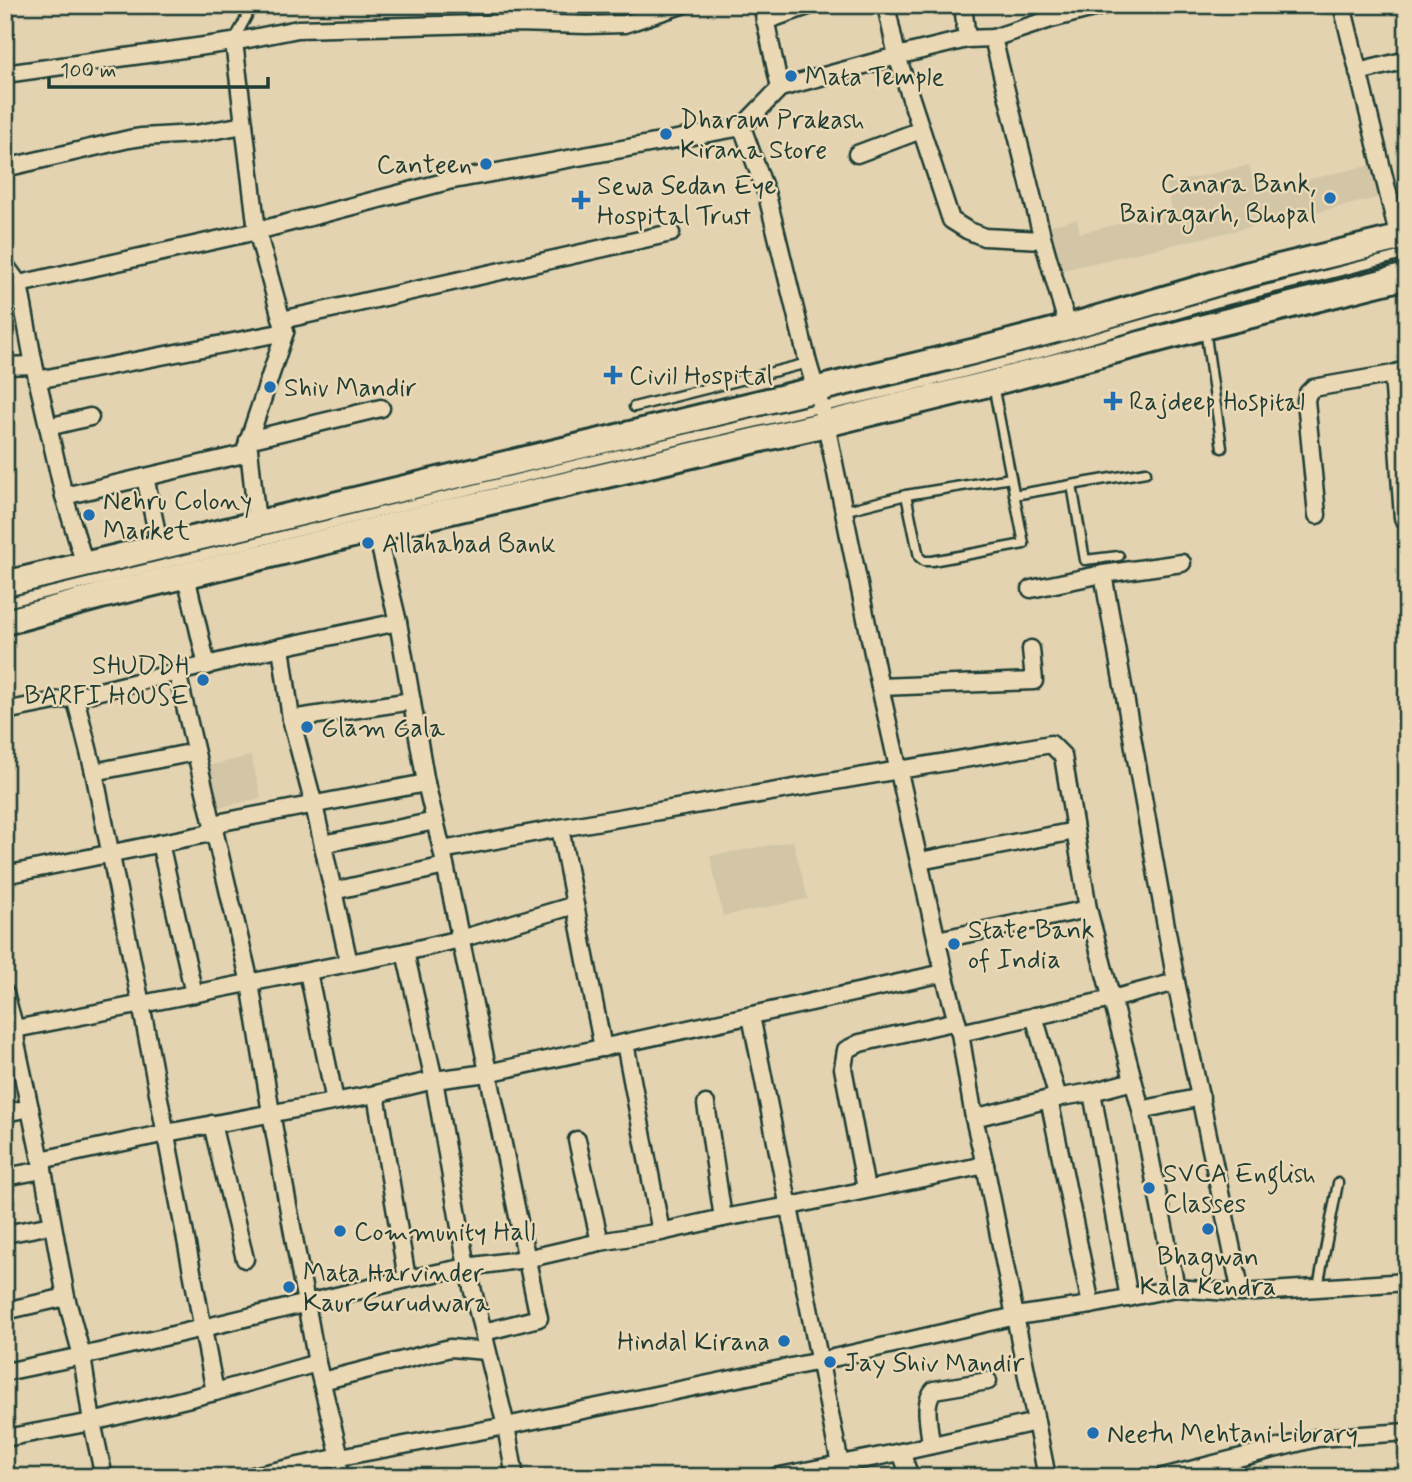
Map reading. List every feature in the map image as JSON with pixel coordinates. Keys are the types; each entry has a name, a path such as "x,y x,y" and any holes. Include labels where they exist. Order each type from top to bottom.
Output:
{"main road":[{"path":"5,622 101,596 486,503 821,407 1068,327 1245,275 1404,243"},
{"path":"5,584 373,497 821,407 992,383 1407,276"}],"street":[{"path":"5,74 233,42 298,29 504,23 625,24 682,5"},
{"path":"780,88 764,13 811,5"},
{"path":"886,5 897,56 951,220 984,237 1043,240"},
{"path":"963,5 967,39"},
{"path":"19,284 257,231 448,181 742,127 780,88 967,39 993,38 1049,12 1105,5"},
{"path":"1342,5 1357,72 1404,243"},
{"path":"993,38 1043,240 1068,327"},
{"path":"64,496 244,454 284,326 257,231 233,42"},
{"path":"1357,72 1407,60"},
{"path":"5,168 142,136 195,134 244,125"},
{"path":"742,127 767,195 821,407 880,687 958,1027 1047,1477"},
{"path":"857,154 921,130"},
{"path":"5,366 36,373 284,326 671,233"},
{"path":"5,265 19,284 64,496 85,565"},
{"path":"1317,515 1306,400 1308,393 1313,388 1400,371 1403,518"},
{"path":"248,440 381,408"},
{"path":"48,427 90,417"},
{"path":"248,440 257,523"},
{"path":"145,477 160,547"},
{"path":"376,530 398,622 426,783 539,1318 492,1330"},
{"path":"1031,589 1104,574 1182,563"},
{"path":"1104,574 1176,982 1241,1293"},
{"path":"186,576 207,666"},
{"path":"5,711 398,622"},
{"path":"281,647 291,719 314,805 349,963"},
{"path":"880,687 1034,681 1031,649"},
{"path":"177,672 250,983 317,1363 340,1457"},
{"path":"75,697 111,853 215,1392"},
{"path":"291,719 412,701"},
{"path":"333,891 443,858 560,828 1051,744 1063,756 1088,909 1141,1110 1176,1288"},
{"path":"94,772 195,752"},
{"path":"5,875 206,834 222,822 426,783"},
{"path":"323,844 435,821"},
{"path":"560,828 603,1048"},
{"path":"920,861 1074,831"},
{"path":"160,843 194,994"},
{"path":"12,1039 141,1004 405,953 575,905"},
{"path":"937,940 1088,909"},
{"path":"405,953 434,1080 467,1267 506,1426 515,1477"},
{"path":"308,972 335,1101"},
{"path":"5,1177 166,1133 376,1094 434,1080 487,1073 944,973"},
{"path":"866,1189 843,1068 846,1050 860,1043 1034,1016 1176,982"},
{"path":"5,993 12,1039 42,1165 66,1297 82,1356 104,1477"},
{"path":"751,1016 820,1361 851,1467"},
{"path":"1034,1016 1054,1098 1091,1305"},
{"path":"625,1043 661,1232"},
{"path":"974,1118 1133,1081"},
{"path":"1092,1092 1129,1298"},
{"path":"376,1094 407,1279"},
{"path":"1141,1110 1201,1097"},
{"path":"706,1104 723,1218"},
{"path":"5,1113 30,1108"},
{"path":"212,1125 245,1259"},
{"path":"577,1140 600,1242"},
{"path":"5,1372 407,1279 526,1259 985,1165"},
{"path":"5,1234 52,1225"},
{"path":"258,1476 340,1457 506,1426 820,1361 1016,1316 1176,1288 1241,1293 1407,1282"},
{"path":"5,1311 66,1297"},
{"path":"322,1381 450,1348 486,1351"},
{"path":"5,1438 92,1422 215,1392 317,1363"},
{"path":"931,1445 928,1405 931,1393 934,1390 988,1381"},
{"path":"775,1477 851,1467 901,1452 1036,1422"},
{"path":"1163,1477 1317,1438 1407,1432"},
{"path":"901,1452 910,1477"}],"lane":[{"path":"233,42 253,5"},
{"path":"5,603 1037,354 1404,243"},
{"path":"1204,327 1222,448"},
{"path":"634,407 808,363"},
{"path":"906,495 919,557 924,561 1024,544 992,383"},
{"path":"1014,495 1146,472"},
{"path":"843,511 906,495 1011,478"},
{"path":"1072,485 1085,560 1119,556"},
{"path":"1318,1287 1338,1183"},
{"path":"340,1457 345,1477"}],"shaded area":[{"path":"1375,164 1382,197 1058,271 1048,226 1077,219 1080,233 1172,211 1166,184 1249,165 1256,192"},
{"path":"251,756 261,798 217,808 207,766"},
{"path":"793,841 808,899 723,916 710,856"}],"place":[{"name":"Mata Temple","path":"791,76"},
{"name":"Dharam Prakash Kirana Store","path":"666,134"},
{"name":"Canteen","path":"486,164"},
{"name":"Canara Bank, Bairagarh, Bhopal","path":"1330,198"},
{"name":"Sewa Sedan Eye Hospital Trust","path":"581,200"},
{"name":"Civil Hospital","path":"613,375"},
{"name":"Shiv Mandir","path":"270,387"},
{"name":"Rajdeep Hospital","path":"1113,401"},
{"name":"Nehru Colony Market","path":"89,515"},
{"name":"Allahabad Bank","path":"368,543"},
{"name":"SHUDDH BARFI HOUSE","path":"203,680"},
{"name":"Glam Gala","path":"307,727"},
{"name":"State Bank of India","path":"954,944"},
{"name":"SVCA English Classes","path":"1149,1188"},
{"name":"Bhagwan Kala Kendra","path":"1208,1229"},
{"name":"Community Hall","path":"340,1231"},
{"name":"Mata Harvinder Kaur Gurudwara","path":"289,1287"},
{"name":"Hindal Kirana","path":"784,1341"},
{"name":"Jay Shiv Mandir","path":"830,1362"},
{"name":"Neetu Mehtani Library","path":"1093,1433"}]}
